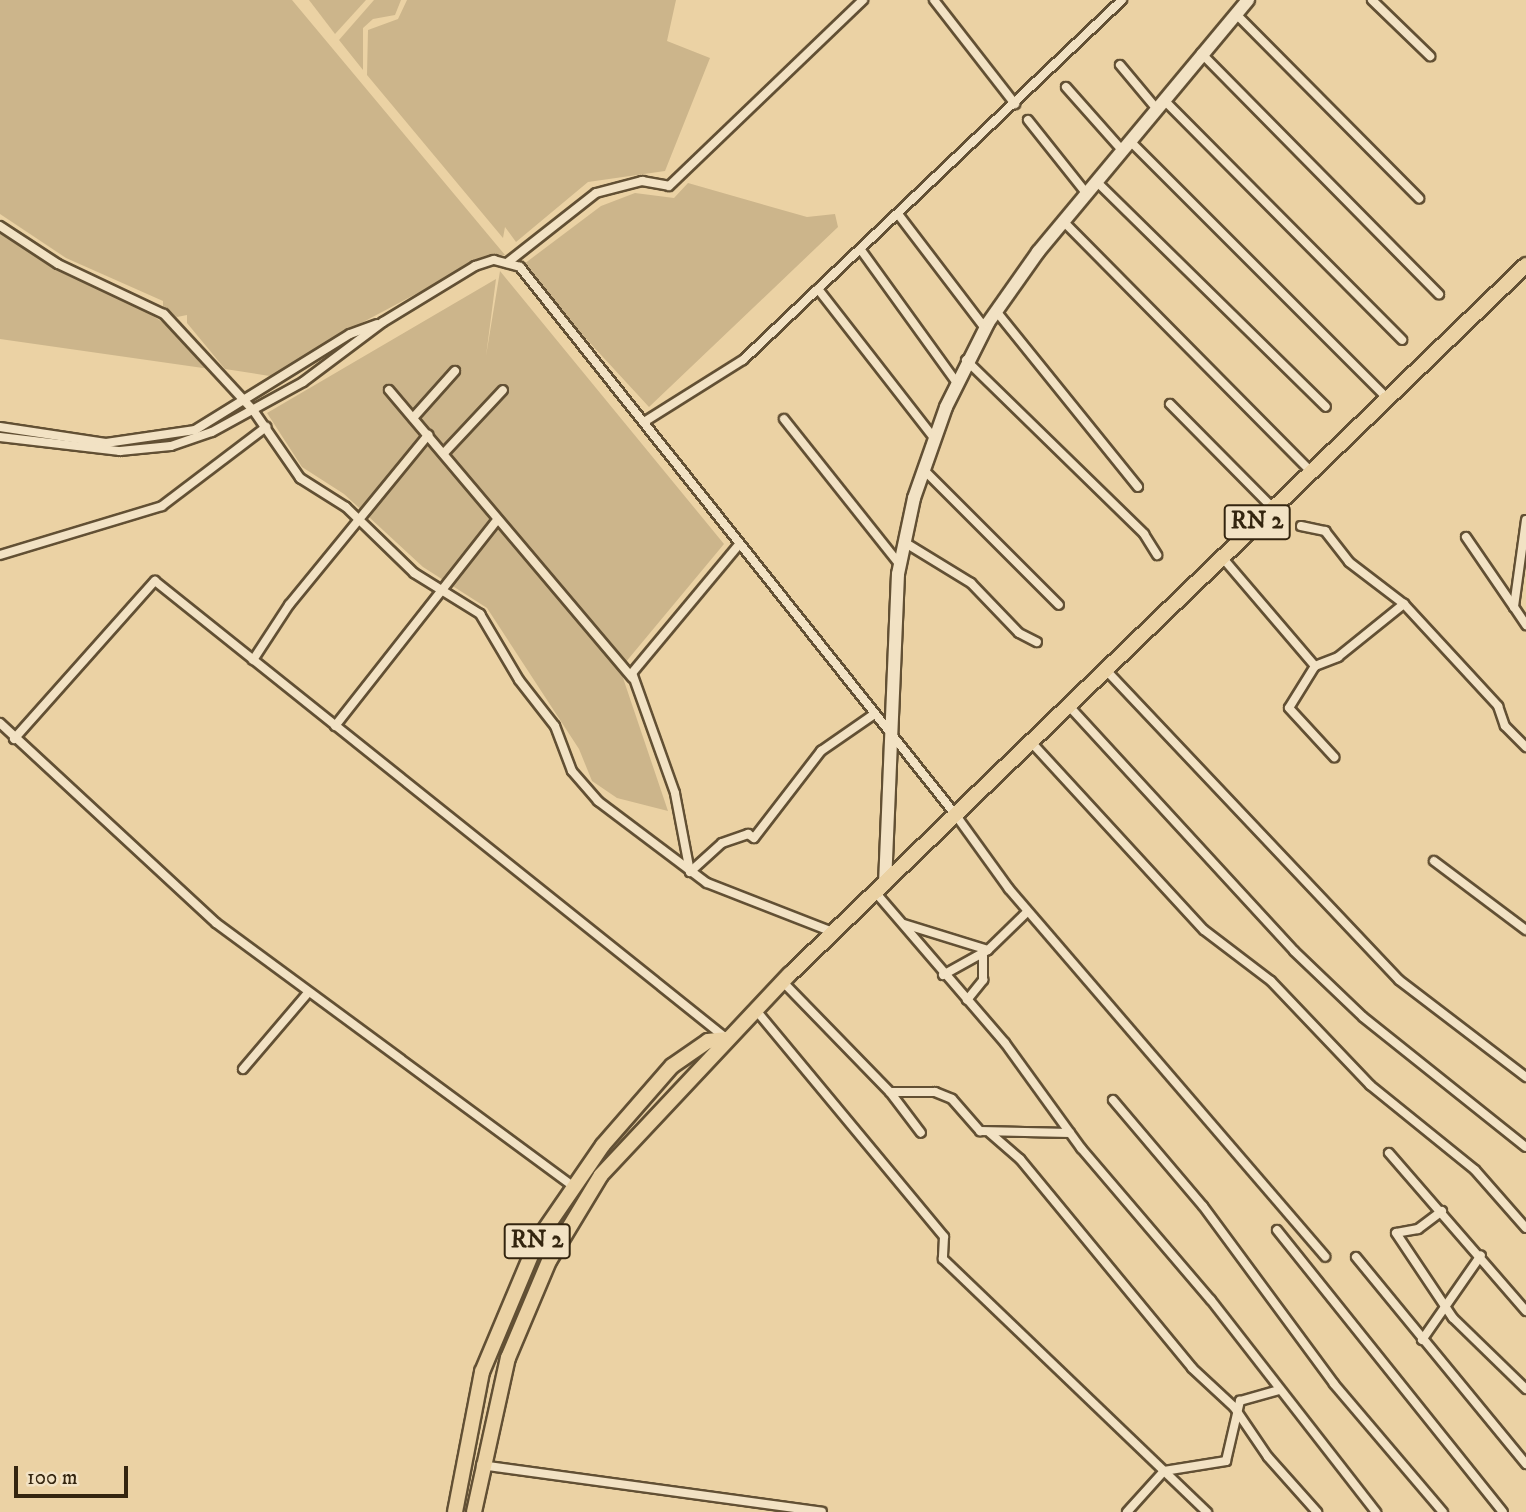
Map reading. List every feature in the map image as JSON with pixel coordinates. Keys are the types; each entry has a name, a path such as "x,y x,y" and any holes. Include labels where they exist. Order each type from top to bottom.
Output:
{"highway":[{"name":"RN 2","path":"474,1512 481,1465 517,1335 579,1207 622,1152 782,981 835,933 1385,396 1526,265"},
{"name":"RN 2","path":"455,1512 482,1372 529,1242 672,1066 708,1041 727,1039"}],"street":[{"path":"0,438 120,451 171,446 253,410 303,382 383,322 475,266 507,263 596,193 642,181 669,186 863,0"},
{"path":"934,0 1015,104"},
{"path":"644,422 743,360 1122,0"},
{"path":"1248,0 1063,221 996,311 966,360 923,469 900,565 880,889 902,923 943,975 967,1000 1070,1133 1211,1300 1376,1512"},
{"path":"1372,0 1430,56"},
{"path":"1236,14 1419,198"},
{"path":"1201,53 1439,293"},
{"path":"1120,65 1402,340"},
{"path":"1066,87 1385,396"},
{"path":"1028,120 1086,193"},
{"path":"1096,181 1326,407"},
{"path":"898,215 985,328"},
{"path":"1063,221 1309,470"},
{"path":"0,226 58,264 164,314 253,410 300,478 360,520 414,573 480,614 519,680 555,726 583,788 690,872 725,892 835,933"},
{"path":"861,250 957,383"},
{"path":"507,263 531,280 738,546 956,814 1027,912 1325,1257"},
{"path":"818,289 934,438"},
{"path":"996,311 1138,486"},
{"path":"0,427 106,443 195,430 246,402 350,334 383,322"},
{"path":"966,360 1144,534 1157,555"},
{"path":"413,418 455,371"},
{"path":"389,390 632,678 675,793 690,872"},
{"path":"444,453 503,390"},
{"path":"1170,404 1272,507"},
{"path":"784,419 900,565"},
{"path":"0,555 162,506 265,427"},
{"path":"253,660 289,605 428,435"},
{"path":"923,469 1059,605"},
{"path":"335,726 498,519"},
{"path":"1514,607 1526,520"},
{"path":"1301,526 1325,531 1349,562 1404,604 1498,706 1505,726 1526,747"},
{"path":"1466,537 1526,625"},
{"path":"904,542 971,583 1019,632 1037,642"},
{"path":"632,678 634,667 738,546"},
{"path":"1222,556 1315,666"},
{"path":"14,739 155,581 727,1039"},
{"path":"1334,757 1289,708 1315,666 1338,657 1404,604"},
{"path":"1105,669 1399,980 1526,1077"},
{"path":"1069,705 1294,951 1363,1017 1526,1147"},
{"path":"690,872 722,843 748,834 754,838 821,751 873,715"},
{"path":"0,723 14,739 216,923 308,993 347,1015 573,1186"},
{"path":"1031,742 1204,930 1271,981 1370,1085 1475,1170 1526,1228"},
{"path":"1434,860 1526,930"},
{"path":"943,975 985,953 1027,912"},
{"path":"902,923 927,935 975,942 985,953 984,980 967,1000"},
{"path":"782,981 890,1092 921,1133"},
{"path":"243,1069 308,993"},
{"path":"755,1009 944,1237 943,1259 1207,1512"},
{"path":"890,1092 936,1092 952,1099 980,1131 1070,1133"},
{"path":"1113,1100 1203,1206 1334,1384 1443,1512"},
{"path":"990,1133 1020,1159 1192,1368 1237,1411 1317,1512"},
{"path":"1389,1153 1481,1255 1526,1311"},
{"path":"1442,1211 1418,1229 1396,1233 1443,1306 1526,1389"},
{"path":"1277,1230 1503,1512"},
{"path":"1423,1339 1443,1306 1481,1255"},
{"path":"1356,1258 1526,1464"},
{"path":"1127,1512 1164,1471 1226,1461 1240,1401 1279,1390"},
{"path":"481,1465 822,1512"}],"shaded area":[{"path":"0,0 292,0 505,255 487,256 352,328 276,377 225,369 187,323 187,315 177,317 163,307 163,301 66,258 0,214"},
{"path":"309,0 366,0 335,34"},
{"path":"374,0 401,0 395,15 373,19 363,28 363,70 339,40"},
{"path":"407,0 676,0 667,41 710,58 665,171 588,182 516,242 505,227 503,238 367,75 368,30 398,19"},
{"path":"688,183 807,217 835,214 838,227 649,407 520,267 601,206 635,193 674,198"},
{"path":"0,233 60,272 142,309 181,334 210,369 0,339"},
{"path":"500,271 724,544 620,669 668,811 617,798 592,781 579,749 487,608 423,567 344,494 302,467 267,413 496,279 486,356"}]}
